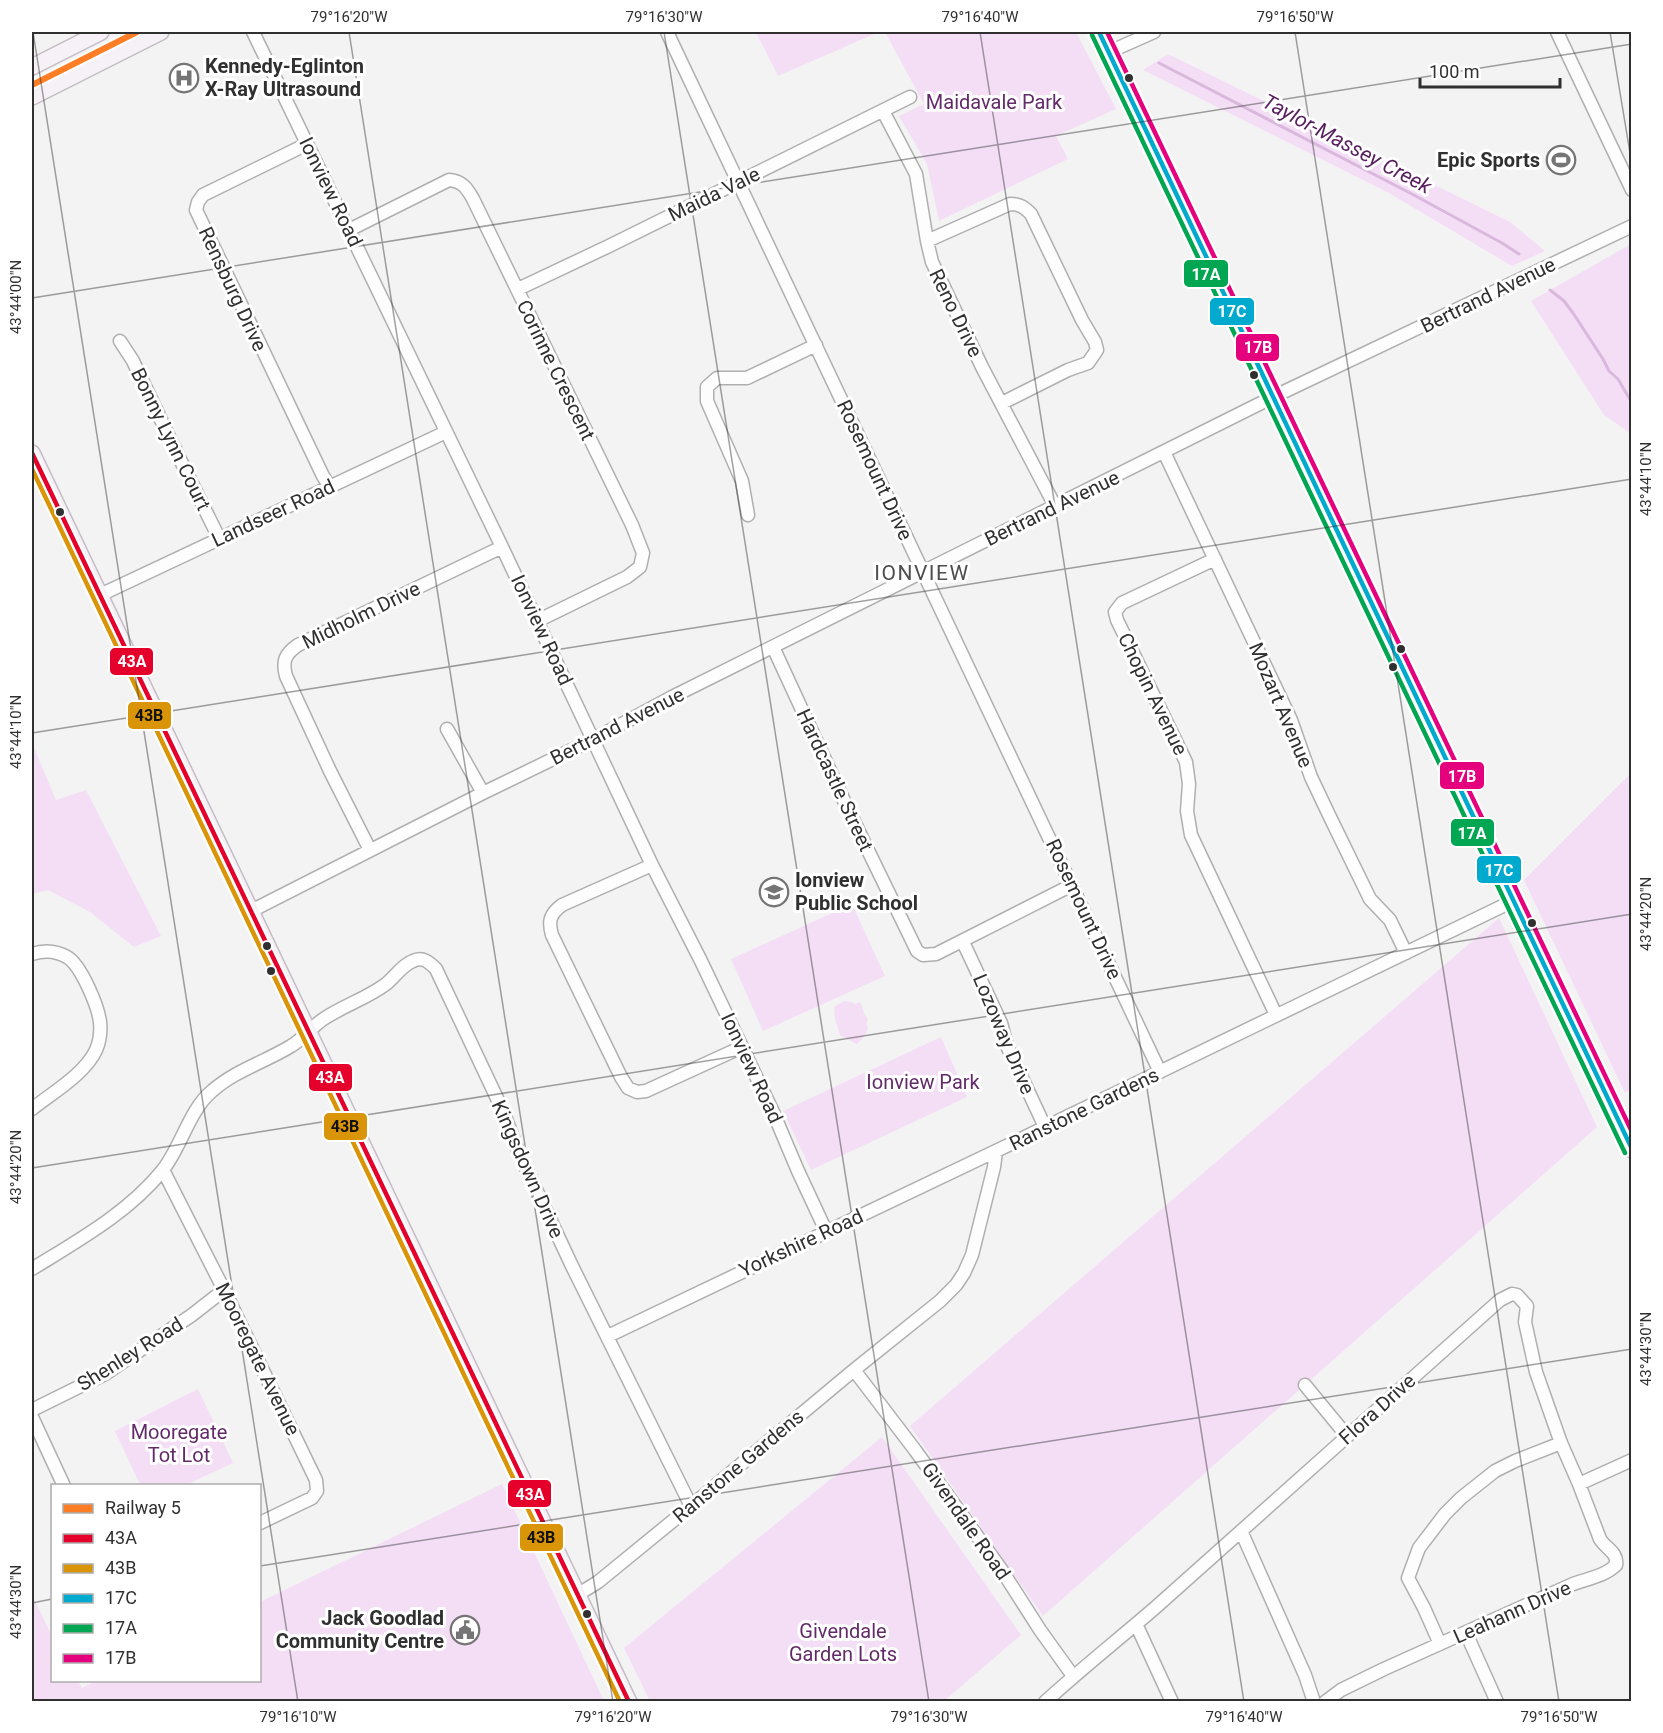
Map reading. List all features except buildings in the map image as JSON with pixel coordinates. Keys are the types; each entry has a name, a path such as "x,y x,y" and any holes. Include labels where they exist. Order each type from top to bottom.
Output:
{"main road":[{"path":"32,67 101,32"},
{"path":"32,97 161,32"},
{"path":"1099,32 1632,1150"},
{"path":"32,453 629,1701"}],"street":[{"name":"Ionview Road","path":"253,32 594,739 652,865 742,1047 826,1231"},
{"name":"Rosemount Drive","path":"667,32 1160,1072"},
{"path":"1108,52 1154,32"},
{"path":"1557,32 1632,190"},
{"name":"Maida Vale","path":"518,289 910,97"},
{"name":"Reno Drive","path":"883,111 916,174 932,262 1055,506"},
{"name":"Rensburg Drive","path":"307,144 203,195 196,210 330,487"},
{"name":"Corinne Crescent","path":"349,230 449,180 464,186 473,199 518,289 632,525 643,553 640,567 627,577 537,621"},
{"path":"927,241 1010,204 1019,204 1031,214 1095,342 1097,350 1088,363 1068,370 1002,404"},
{"name":"Bertrand Avenue","path":"251,911 594,739 672,697 1273,397 1632,226"},
{"name":"Bonny Lynn Court","path":"120,341 133,361 219,538"},
{"path":"748,515 742,481 706,401 707,387 717,378 747,378 816,345"},
{"name":"Landseer Road","path":"100,596 446,432"},
{"name":"Mozart Avenue","path":"1164,452 1291,720 1311,777 1364,887 1370,899 1390,920 1406,953"},
{"name":"Midholm Drive","path":"370,850 286,676 285,657 298,645 502,547"},
{"name":"Chopin Avenue","path":"1215,559 1122,603 1116,612 1117,620 1186,762 1189,784 1187,811 1191,836 1276,1015"},
{"name":"Hardcastle Street","path":"773,647 917,951 929,956 963,942 1072,885"},
{"path":"447,729 483,793"},
{"path":"652,865 562,905 550,918 552,935 591,1019 621,1077 628,1088 637,1092 645,1091 742,1047"},
{"name":"Ranstone Gardens","path":"578,1595 598,1582 691,1506 940,1301 956,1285 972,1255 996,1151 1513,901"},
{"name":"Lozoway Drive","path":"963,942 1001,1023 1007,1046 1045,1127"},
{"path":"32,954 46,951 56,952 69,958 77,968 93,1000 100,1023 100,1035 93,1056 81,1071 32,1109"},
{"name":"Kingsdown Drive","path":"309,1033 325,1018 369,996 388,983 399,970 413,960 422,959 431,963 436,969 572,1266 691,1506"},
{"path":"32,1269 80,1239 142,1193 163,1170 209,1093 234,1074 290,1047 309,1033"},
{"name":"Yorkshire Road","path":"608,1336 996,1151"},
{"name":"Mooregate Avenue","path":"163,1170 316,1480 316,1491 312,1498 261,1523"},
{"name":"Shenley Road","path":"32,1410 105,1374 192,1315 224,1290"},
{"name":"Flora Drive","path":"1045,1701 1295,1484 1500,1300 1512,1294 1517,1295 1527,1306 1525,1322 1536,1372 1560,1443 1579,1484"},
{"name":"Givendale Road","path":"854,1370 1001,1569 1073,1676"},
{"path":"1305,1384 1347,1436"},
{"path":"32,1417 64,1484"},
{"path":"1440,1644 1408,1578 1419,1548 1445,1514 1495,1471 1560,1443"},
{"path":"1579,1484 1632,1460"},
{"name":"Leahann Drive","path":"1325,1701 1341,1690 1440,1644 1573,1584 1605,1574 1616,1565 1615,1554 1605,1547 1600,1539 1579,1484"},
{"path":"1241,1531 1305,1675 1314,1701"},
{"path":"1136,1624 1172,1701"},
{"path":"1466,1633 1497,1701"}],"green space":[{"path":"756,32 879,32 778,76"},
{"name":"Maidavale Park","path":"885,32 1076,32 1116,109 1056,136 1068,159 939,221 927,164 899,116 924,104"},
{"path":"1168,54 1510,222 1545,251 1512,266 1387,192 1143,70"},
{"path":"1631,244 1631,437 1630,433 1604,415 1531,301"},
{"path":"32,743 56,800 86,790 161,936 134,947 90,912 48,890 32,894"},
{"path":"1631,773 1632,1088 1625,1093 1524,880"},
{"path":"852,904 885,976 763,1031 731,959"},
{"path":"1499,918 1597,1127 1043,1616 910,1426"},
{"path":"844,1001 854,1004 860,1002 868,1019 866,1032 856,1044 840,1035 835,1019 834,1007"},
{"name":"Ionview Park","path":"941,1037 967,1097 811,1170 783,1111"},
{"name":"Mooregate Tot Lot","path":"198,1389 233,1463 188,1484 140,1484 115,1431"},
{"name":"Givendale Garden Lots","path":"882,1437 1021,1635 944,1701 650,1701 624,1648"},
{"path":"502,1484 604,1701 32,1701 32,1595 51,1634 51,1682 79,1682 82,1688 94,1682 261,1682 261,1602"}],"waterway":[{"name":"Taylor-Massey Creek","path":"1159,63 1412,194 1519,254"},
{"name":"Taylor-Massey Creek","path":"1550,290 1564,301 1573,313 1632,403"}],"rail line":[{"name":"5","path":"32,85 137,32"}],"transit line":[{"name":"17C","path":"1099,32 1632,1149"},
{"name":"17B","path":"1107,32 1632,1132"},
{"name":"17A","path":"1092,35 1625,1153"},
{"name":"43A","path":"32,453 629,1702"},
{"name":"43B","path":"32,469 620,1702"}],"place":[{"name":"Kennedy-Eglinton X-Ray Ultrasound","path":"184,78"},
{"name":"Epic Sports","path":"1561,160"},
{"name":"Ionview Public School","path":"774,892"},
{"name":"Jack Goodlad Community Centre","path":"465,1630"}],"district":[{"name":"IONVIEW","path":"922,573"}]}
